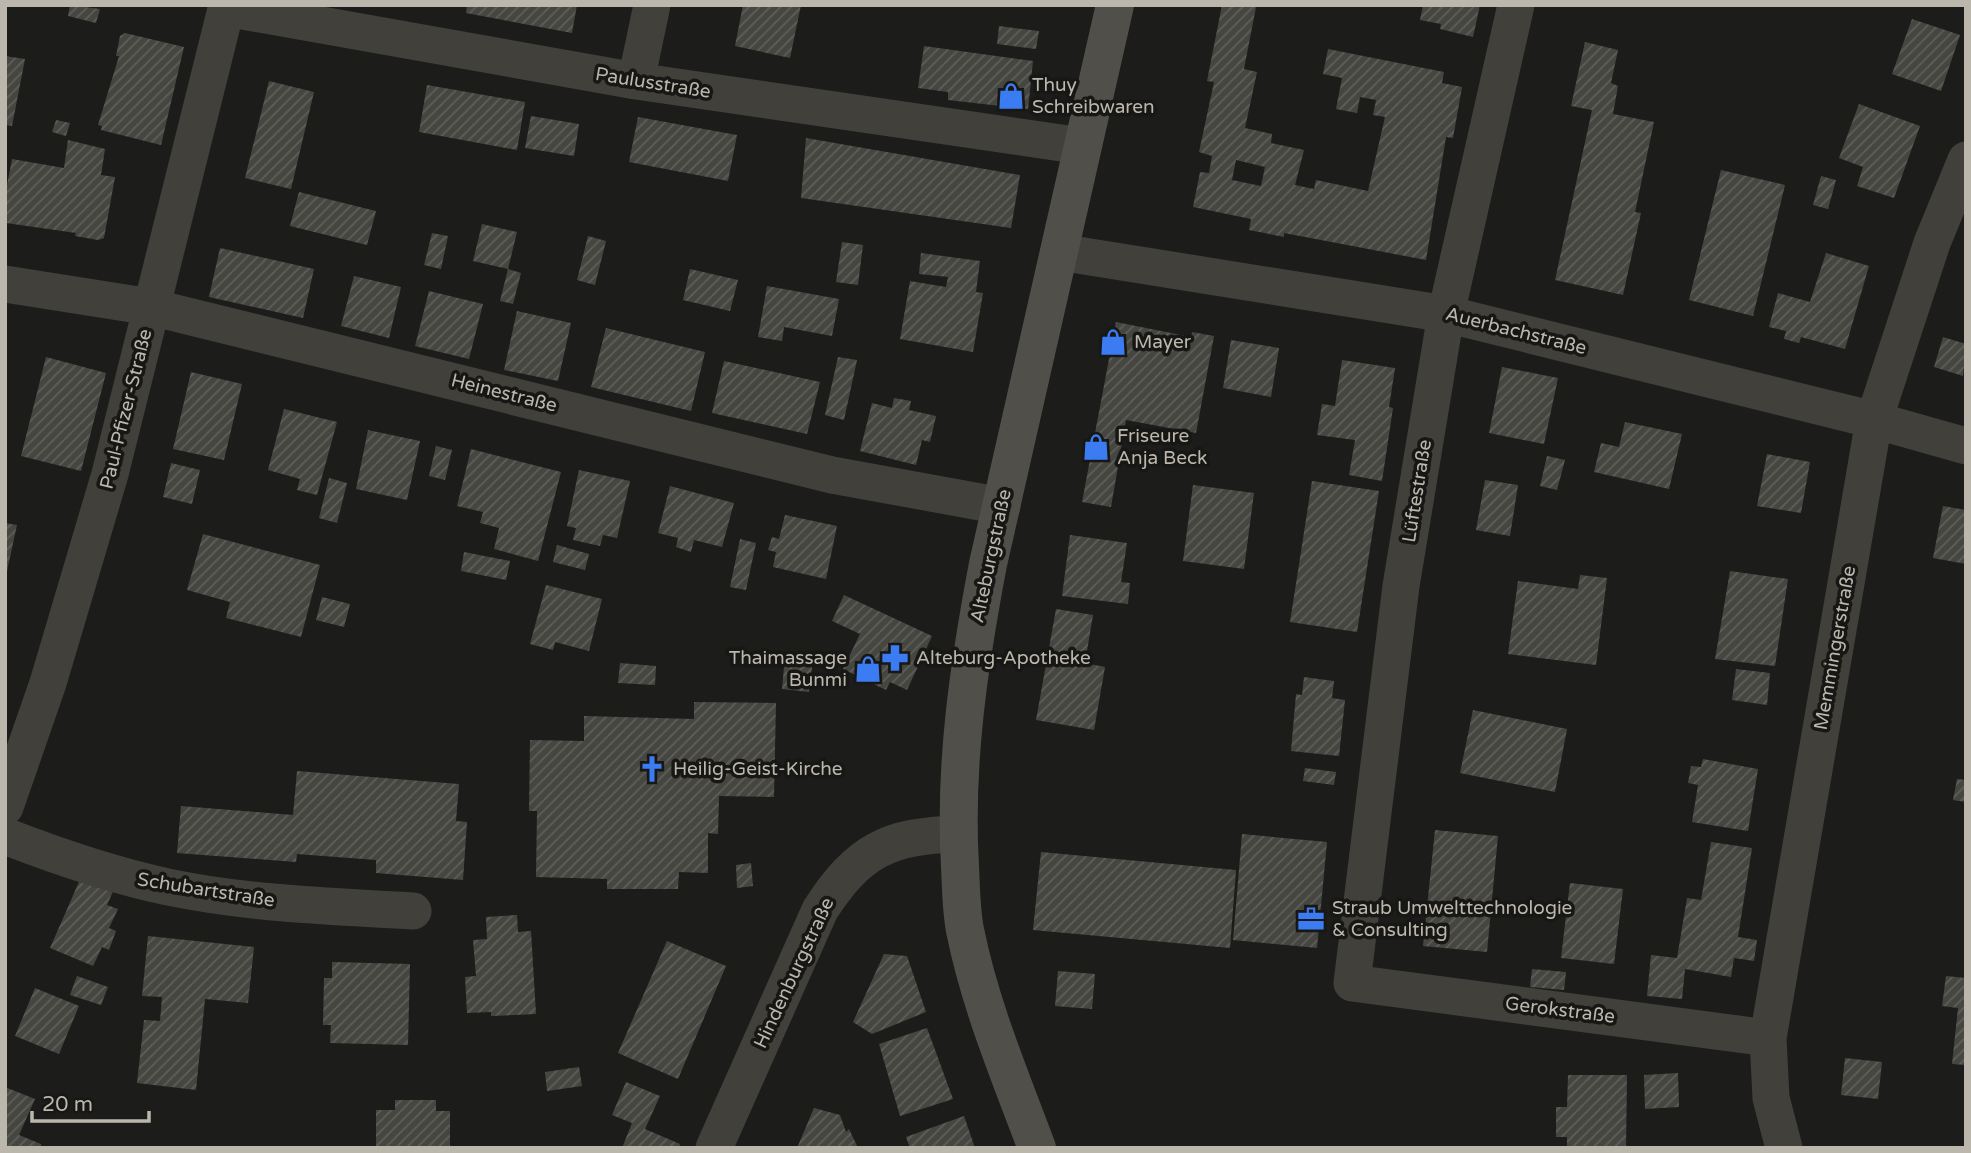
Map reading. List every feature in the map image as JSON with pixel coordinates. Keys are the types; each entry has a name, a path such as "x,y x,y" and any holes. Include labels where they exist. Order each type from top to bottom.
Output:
{"main road":[{"name":"Alteburgstraße","path":"1037,1148 979,991 965,930 958,834 959,766 969,674 1002,506 1115,5"}],"street":[{"path":"636,81 652,5"},
{"name":"Lüftestraße","path":"1352,983 1401,586 1446,314 1516,5"},
{"name":"Paulusstraße","path":"227,6 636,81 1082,146"},
{"name":"Paul-Pfizer-Straße","path":"5,807 94,535 227,6"},
{"name":"Memmingerstraße","path":"1784,1148 1772,1098 1768,1038 1874,420 1932,243 1966,160"},
{"name":"Auerbachstraße","path":"1059,252 1446,314 1874,420 1966,446"},
{"name":"Heinestraße","path":"5,284 151,307 832,475 1002,506"},
{"name":"Hindenburgstraße","path":"714,1148 809,933 834,889 872,854 901,839 958,834"},
{"name":"Schubartstraße","path":"5,836 89,867 171,887 282,902 413,911"},
{"name":"Gerokstraße","path":"1352,983 1768,1038"}],"building":[{"path":"70,5 100,9 96,23 68,16"},
{"path":"467,5 577,5 572,33 466,13"},
{"path":"743,5 801,5 790,58 735,46"},
{"path":"1222,5 1256,7 1244,69 1257,72 1245,128 1272,134 1271,143 1304,150 1295,185 1314,189 1316,180 1368,191 1385,117 1373,115 1376,100 1360,97 1357,113 1336,109 1342,78 1323,74 1328,49 1444,72 1442,83 1462,87 1453,138 1446,137 1426,260 1284,233 1284,237 1249,230 1251,219 1193,207 1200,172 1209,173 1212,156 1199,152 1214,82 1207,81","holes":["1236,160 1265,167 1261,186 1232,180"]},
{"path":"1423,5 1480,5 1473,37 1440,29 1441,24 1420,20"},
{"path":"1912,19 1960,35 1941,91 1892,74"},
{"path":"999,26 1039,31 1036,49 997,44"},
{"path":"125,33 184,47 161,145 101,130 102,126 98,125 119,56 116,56 120,36"},
{"path":"1585,42 1618,50 1611,83 1618,86 1613,114 1654,122 1635,212 1641,213 1623,295 1555,280 1592,110 1571,106"},
{"path":"924,46 1033,61 1028,109 948,100 948,92 918,88"},
{"path":"5,56 25,59 12,126 5,125"},
{"path":"269,81 314,92 291,189 245,178"},
{"path":"427,85 525,102 517,150 419,132"},
{"path":"1859,104 1920,126 1894,198 1857,186 1863,167 1839,158"},
{"path":"531,116 579,124 574,156 525,148"},
{"path":"638,117 737,135 728,181 629,162"},
{"path":"56,120 70,123 66,136 52,132"},
{"path":"806,138 1020,175 1011,228 801,198"},
{"path":"68,140 105,149 101,175 115,177 104,238 98,240 75,236 76,233 6,223 5,196 12,159 64,168"},
{"path":"1721,170 1785,185 1753,316 1689,300"},
{"path":"1821,176 1836,180 1828,209 1813,205"},
{"path":"299,192 376,211 367,245 290,226"},
{"path":"482,224 517,232 508,269 473,261"},
{"path":"432,233 448,236 441,269 424,265"},
{"path":"588,236 606,241 595,285 577,280"},
{"path":"842,242 863,245 858,285 836,282"},
{"path":"220,248 314,269 303,318 209,297"},
{"path":"921,253 980,261 976,292 983,293 973,352 900,339 910,281 946,287 948,277 919,274"},
{"path":"1826,253 1869,266 1845,349 1801,337 1799,343 1784,339 1786,331 1769,327 1778,293 1810,302"},
{"path":"508,269 521,273 513,304 500,301"},
{"path":"690,269 738,280 730,311 683,300"},
{"path":"354,276 401,287 389,338 341,326"},
{"path":"767,286 839,299 832,336 784,327 782,341 758,337"},
{"path":"429,291 483,304 469,359 415,346"},
{"path":"517,311 571,323 558,381 504,370"},
{"path":"1116,322 1191,337 1192,332 1214,336 1196,433 1126,420 1111,507 1082,502"},
{"path":"606,328 705,352 691,411 591,387"},
{"path":"1943,337 1966,344 1963,376 1934,367"},
{"path":"1231,340 1279,348 1271,397 1223,388"},
{"path":"46,357 106,373 81,471 21,456"},
{"path":"838,357 857,360 844,420 825,415"},
{"path":"1342,360 1395,368 1389,407 1393,408 1382,481 1349,475 1355,440 1317,435 1322,404 1335,406"},
{"path":"724,361 820,382 807,434 712,413"},
{"path":"1502,367 1558,378 1544,444 1489,433"},
{"path":"191,372 242,384 224,460 173,449"},
{"path":"894,398 911,401 909,410 936,416 930,442 922,440 916,465 860,451 872,403 892,408"},
{"path":"284,409 337,422 317,495 297,490 300,479 268,470"},
{"path":"1625,422 1682,434 1669,489 1594,472 1601,443 1619,447"},
{"path":"368,430 420,441 407,500 356,489"},
{"path":"436,446 452,450 445,480 429,476"},
{"path":"471,449 561,472 538,561 494,549 499,528 480,523 483,512 457,506"},
{"path":"1767,454 1810,462 1801,513 1757,506"},
{"path":"1547,456 1565,460 1557,490 1540,486"},
{"path":"171,463 200,470 192,504 163,497"},
{"path":"579,470 630,481 617,538 603,535 600,546 573,540 576,528 567,526"},
{"path":"329,478 347,483 337,523 319,518"},
{"path":"1485,480 1518,485 1510,536 1476,530"},
{"path":"1312,481 1379,491 1357,632 1290,622"},
{"path":"1193,485 1254,493 1244,569 1183,561"},
{"path":"670,486 734,503 722,547 694,540 691,552 676,547 678,538 658,533"},
{"path":"1943,506 1966,510 1966,564 1933,558"},
{"path":"785,515 837,526 826,579 773,567 776,552 768,550 772,537 779,539"},
{"path":"5,523 17,525 7,571 5,571"},
{"path":"203,534 320,565 301,637 226,618 230,602 187,590"},
{"path":"1070,535 1127,543 1121,582 1130,583 1128,604 1062,596"},
{"path":"740,539 756,543 746,590 730,587"},
{"path":"557,545 589,554 585,570 553,562"},
{"path":"464,552 510,561 506,580 461,571"},
{"path":"1730,571 1788,579 1775,666 1715,659"},
{"path":"1580,575 1607,578 1596,665 1508,654 1518,581 1578,589"},
{"path":"546,585 602,599 589,651 555,642 553,650 530,644"},
{"path":"844,595 932,636 907,690 890,682 886,690 843,669 860,634 832,621"},
{"path":"322,597 350,604 344,627 316,620"},
{"path":"1056,609 1093,615 1085,663 1105,667 1094,730 1036,720"},
{"path":"785,656 813,659 809,692 782,689"},
{"path":"620,663 656,666 655,685 618,683"},
{"path":"1736,669 1770,673 1767,705 1732,700"},
{"path":"1304,677 1334,681 1332,698 1345,700 1339,756 1291,751 1296,694 1302,695"},
{"name":"Heilig-Geist-Kirche","path":"694,702 776,703 774,797 719,796 718,834 708,833 708,873 679,872 678,889 607,889 607,879 536,877 537,811 529,811 530,740 584,741 584,716 694,719"},
{"path":"1473,710 1567,729 1555,792 1460,773"},
{"path":"1703,759 1758,769 1748,831 1692,822 1698,785 1688,783 1691,766 1701,767"},
{"path":"1305,768 1336,772 1334,785 1303,781"},
{"path":"297,771 459,784 456,821 467,822 463,880 376,873 376,860 297,854 296,862 177,853 181,806 293,815"},
{"path":"1957,779 1966,780 1966,802 1953,800"},
{"path":"1435,830 1498,836 1487,952 1423,946"},
{"path":"1242,834 1327,842 1317,948 1233,940"},
{"path":"1711,842 1752,848 1738,937 1757,940 1754,961 1734,958 1731,977 1685,969 1682,999 1647,996 1651,955 1677,958 1687,898 1701,900"},
{"path":"1041,852 1236,870 1230,948 1033,930"},
{"path":"751,863 753,886 737,888 736,865"},
{"path":"82,875 114,889 107,905 118,909 109,928 116,931 109,950 102,947 93,966 50,948"},
{"path":"1570,883 1623,889 1614,964 1561,958"},
{"path":"517,915 518,932 531,931 536,1014 491,1016 491,1012 467,1013 465,977 476,976 473,940 487,939 486,917"},
{"path":"148,936 254,947 248,1003 205,999 196,1090 137,1083 144,1020 160,1021 162,997 142,996"},
{"path":"667,941 726,966 678,1079 618,1053"},
{"path":"884,954 907,956 926,1012 872,1034 853,1022"},
{"path":"332,962 410,964 408,1045 330,1043 331,1025 323,1025 324,978 332,978"},
{"path":"1532,969 1566,972 1564,990 1530,987"},
{"path":"1058,971 1095,974 1092,1009 1055,1006"},
{"path":"77,976 108,987 101,1005 70,995"},
{"path":"1946,976 1966,978 1966,1065 1952,1064 1958,1008 1942,1006"},
{"path":"35,988 79,1006 59,1054 15,1036"},
{"path":"927,1028 953,1099 900,1116 879,1044"},
{"path":"1845,1058 1882,1062 1878,1099 1841,1095"},
{"path":"579,1067 582,1086 547,1091 545,1072"},
{"path":"1678,1073 1679,1107 1645,1109 1644,1075"},
{"path":"1568,1075 1627,1075 1626,1148 1567,1148 1567,1137 1556,1137 1556,1107 1567,1107"},
{"path":"626,1082 660,1096 645,1129 680,1144 679,1148 622,1148 632,1123 612,1115"},
{"path":"5,1087 35,1099 19,1135 41,1144 40,1148 5,1148"},
{"path":"395,1100 436,1100 436,1111 450,1111 450,1148 376,1148 376,1110 395,1110"},
{"path":"814,1108 840,1115 846,1132 849,1129 858,1148 797,1148"},
{"path":"964,1116 975,1148 910,1148 906,1137"}],"place":[{"name":"Thuy Schreibwaren","path":"1011,96"},
{"name":"Mayer","path":"1113,342"},
{"name":"Friseure Anja Beck","path":"1096,447"},
{"name":"Alteburg-Apotheke","path":"895,658"},
{"name":"Thaimassage Bunmi","path":"868,669"},
{"name":"Heilig-Geist-Kirche","path":"652,769"},
{"name":"Straub Umwelttechnologie & Consulting","path":"1311,919"}]}
